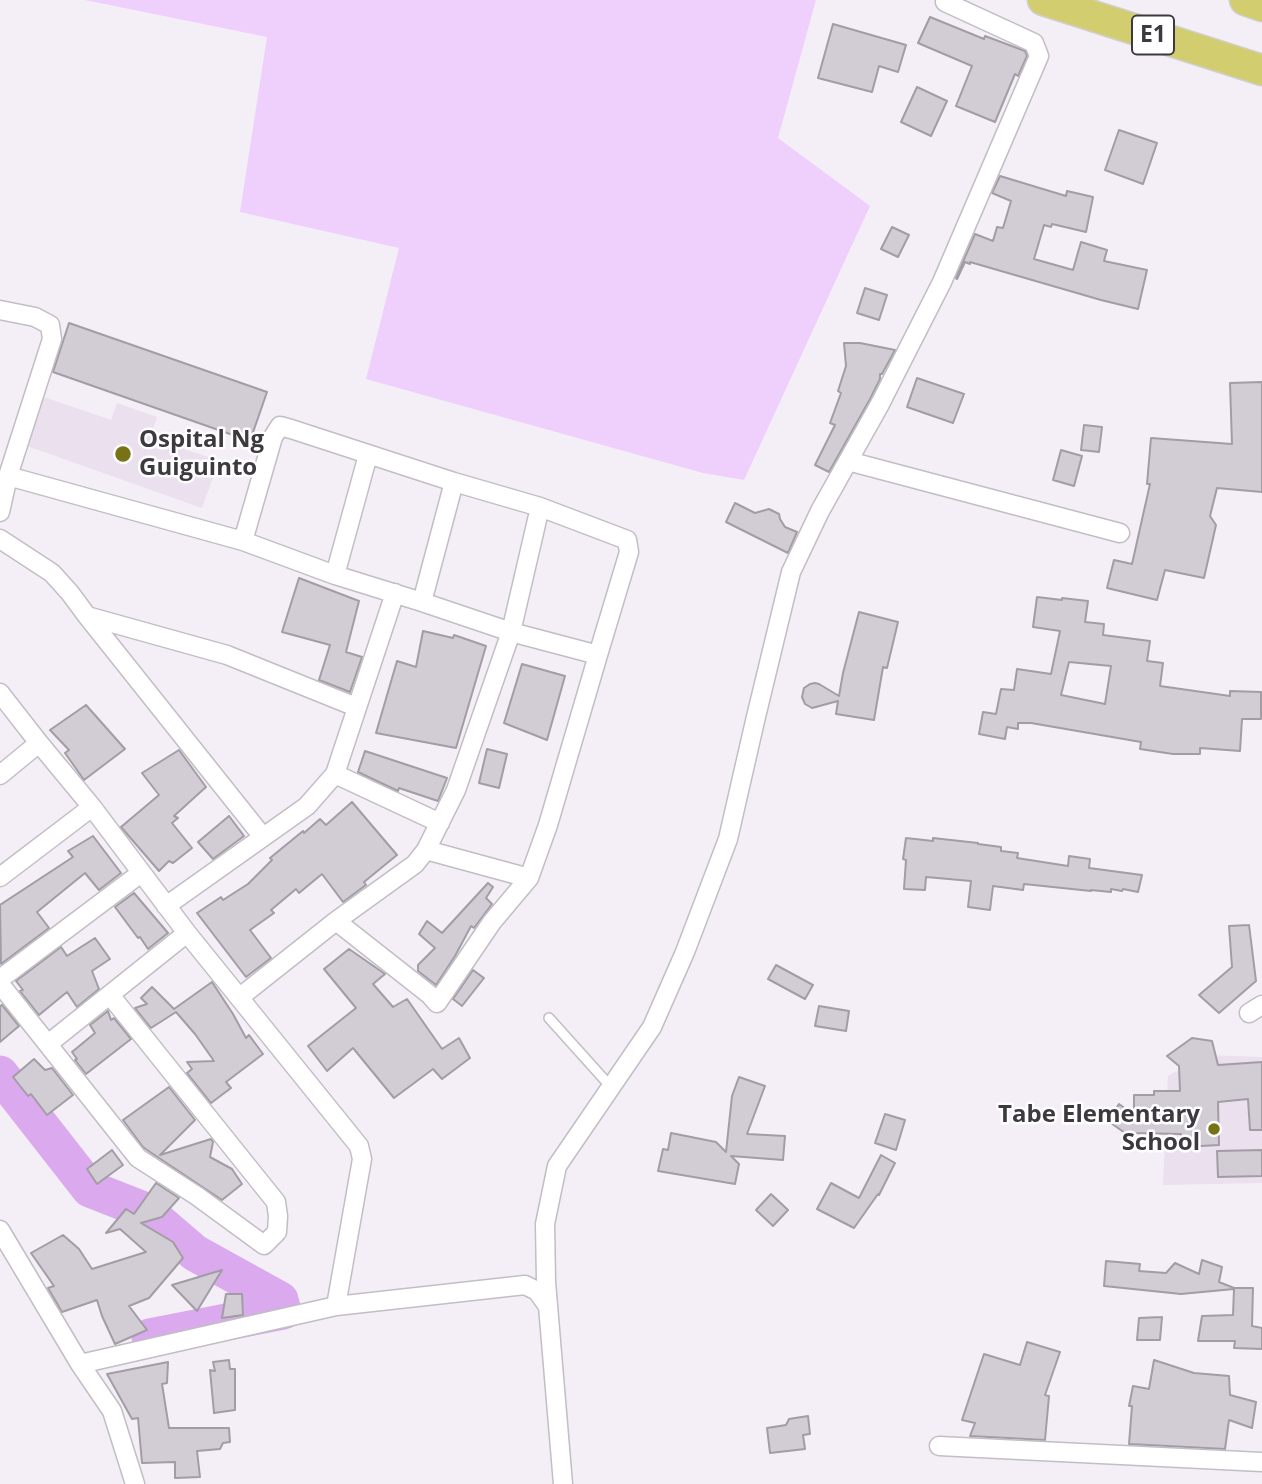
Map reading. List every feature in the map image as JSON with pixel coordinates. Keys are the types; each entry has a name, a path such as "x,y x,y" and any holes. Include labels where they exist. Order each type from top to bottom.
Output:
{"highway":[{"name":"E1","path":"1043,0 1262,70"},
{"path":"1245,0 1262,6"}],"street":[{"path":"563,1484 547,1305 545,1224 556,1166 652,1027 685,952 728,839 791,572 820,511 880,404 942,282 1039,56 1034,43 945,2"},
{"path":"0,310 35,317 50,325 52,340 8,477 0,512"},
{"path":"243,541 273,437 280,426 540,508 627,540 629,552 548,825 529,878 492,922 437,1003 336,920"},
{"path":"335,575 368,455"},
{"path":"848,461 1120,533"},
{"path":"8,477 243,541 335,575 511,632 598,655"},
{"path":"422,602 454,482"},
{"path":"240,998 336,920 415,864 426,850 456,790 511,632 540,508"},
{"path":"0,539 51,573 70,593 263,837"},
{"path":"166,906 307,806 335,774 395,593"},
{"path":"86,616 227,656 356,707"},
{"path":"0,693 92,807 187,933 359,1146 362,1158 336,1306"},
{"path":"0,775 39,743"},
{"path":"335,774 440,823"},
{"path":"0,877 92,807"},
{"path":"426,850 529,878"},
{"path":"110,995 276,1202 277,1232 264,1244 138,1158 0,981 141,873"},
{"path":"48,1044 187,933"},
{"path":"0,1230 80,1364 112,1411 135,1484"},
{"path":"80,1364 336,1306 525,1285 537,1291 547,1305"},
{"path":"939,1446 1262,1462"}],"lane":[{"path":"549,1018 611,1087"}],"shaded area":[{"path":"85,0 816,0 778,138 870,206 744,480 703,473 366,379 399,248 240,212 267,37"},
{"name":"Ospital Ng Guiguinto","path":"44,397 111,420 117,403 157,417 150,437 219,461 202,508 27,446"},
{"name":"Tabe Elementary School","path":"1205,1055 1262,1057 1262,1183 1163,1185 1168,1076"}],"building":[{"path":"930,17 984,39 985,36 1025,51 1027,56 1018,76 1015,74 995,122 956,106 972,66 918,43"},
{"path":"833,24 906,45 898,72 879,66 872,92 818,78"},
{"path":"917,87 947,101 931,136 901,122"},
{"path":"1119,130 1157,143 1143,184 1105,170"},
{"path":"1000,176 1066,196 1067,191 1093,197 1086,232 1052,224 1051,227 1044,225 1034,259 1073,270 1081,242 1107,250 1104,261 1147,270 1138,309 970,262 965,262 957,279 975,234 993,241 997,227 1003,228 1011,201 992,193"},
{"path":"892,227 909,235 898,257 881,249"},
{"path":"865,288 887,295 879,320 857,313"},
{"path":"69,323 267,392 250,441 53,372"},
{"path":"844,343 860,343 895,350 829,472 815,465 835,425 830,423 841,393 838,391 846,366"},
{"path":"917,378 964,394 953,423 907,407"},
{"path":"1262,382 1262,492 1217,488 1210,516 1216,525 1204,578 1165,570 1157,600 1107,588 1114,560 1132,564 1150,484 1147,484 1151,438 1232,444 1230,383"},
{"path":"1084,425 1102,427 1099,452 1081,450"},
{"path":"1061,450 1082,456 1074,486 1053,480"},
{"path":"735,503 755,513 769,509 779,514 785,527 797,532 788,553 726,522"},
{"path":"299,578 359,601 346,652 362,657 350,692 319,680 330,645 282,632"},
{"path":"1037,597 1088,601 1085,622 1104,624 1103,635 1150,641 1147,661 1163,663 1160,686 1230,696 1230,691 1261,692 1261,719 1242,719 1240,751 1200,748 1200,754 1173,754 1140,749 1141,742 1031,723 1018,723 1018,729 1007,727 1005,739 979,734 983,712 996,714 1001,689 1014,690 1017,669 1051,674 1060,631 1033,627","holes":["1069,662 1111,666 1105,704 1061,695"]},
{"path":"859,612 898,622 887,668 883,667 874,720 836,714 838,701 812,708 805,704 802,697 804,688 815,683 839,696"},
{"path":"423,631 453,638 454,635 486,646 456,748 376,733 397,661 416,667"},
{"path":"522,664 565,676 547,740 504,723"},
{"path":"86,705 125,749 84,780 65,753 69,750 50,730"},
{"path":"487,749 507,754 499,788 479,783"},
{"path":"179,750 206,787 174,816 178,818 172,823 192,848 173,863 169,861 159,871 121,827 159,795 142,773"},
{"path":"365,751 447,778 438,801 399,788 398,791 358,772"},
{"path":"352,802 397,855 364,882 366,885 343,902 322,874 299,893 296,889 271,910 274,913 250,930 271,958 246,977 197,913 248,884 272,860 270,858 303,831 304,833 320,819 326,825"},
{"path":"229,816 244,836 213,859 198,842"},
{"path":"93,836 121,873 99,890 85,873 37,912 49,928 1,964 0,905 73,857 68,851"},
{"path":"906,838 978,843 1001,847 1001,851 1018,853 1017,858 1068,866 1069,856 1090,859 1089,868 1142,875 1138,892 1123,889 1111,889 1111,892 1091,891 1024,884 1023,890 993,886 990,910 968,907 971,881 926,877 925,890 904,889 906,860 903,859"},
{"path":"488,883 493,887 486,898 492,904 474,928 471,926 436,985 418,971 418,965 435,948 419,934 427,921 442,933"},
{"path":"134,893 168,933 148,949 115,907"},
{"path":"1249,925 1256,981 1219,1013 1199,995 1232,967 1229,926"},
{"path":"95,938 110,959 92,971 99,989 77,1007 67,992 39,1015 20,991 23,990 16,981 61,947 67,956"},
{"path":"349,949 385,974 373,984 393,1007 407,999 442,1049 459,1038 470,1058 442,1079 433,1069 394,1098 353,1048 327,1071 308,1046 356,1008 324,969"},
{"path":"776,965 813,985 805,999 768,979"},
{"path":"473,970 484,978 462,1006 453,999"},
{"path":"212,982 246,1038 249,1035 263,1054 226,1082 231,1088 211,1103 187,1073 192,1069 187,1062 214,1061 195,1034 176,1012 151,1028 135,1008 147,1004 141,998 152,987 174,1009"},
{"path":"2,1005 19,1026 0,1042 0,1006"},
{"path":"819,1006 849,1011 846,1031 815,1026"},
{"path":"108,1011 111,1020 114,1018 131,1039 86,1074 72,1052 95,1033 90,1025"},
{"path":"1192,1038 1212,1041 1218,1065 1262,1062 1262,1130 1250,1130 1248,1099 1218,1102 1219,1145 1182,1147 1181,1134 1125,1133 1108,1121 1119,1104 1134,1115 1134,1095 1154,1095 1154,1091 1180,1091 1179,1066 1167,1056"},
{"path":"34,1059 45,1070 52,1068 73,1095 47,1115 13,1077"},
{"path":"739,1077 765,1086 747,1134 785,1136 783,1160 731,1156 739,1164 735,1184 658,1171 663,1149 668,1150 671,1133 716,1142 726,1152 732,1096"},
{"path":"169,1087 195,1120 160,1155 211,1139 213,1142 210,1157 232,1169 242,1184 222,1200 143,1147 123,1120"},
{"path":"885,1114 905,1120 896,1150 875,1143"},
{"path":"112,1150 123,1165 97,1184 87,1169"},
{"path":"1262,1150 1262,1176 1218,1177 1217,1151"},
{"path":"881,1155 895,1163 879,1195 854,1228 817,1209 831,1183 859,1198"},
{"path":"156,1183 179,1198 162,1217 141,1223 173,1242 183,1258 149,1298 129,1306 147,1330 115,1344 97,1300 62,1312 48,1288 54,1286 31,1253 63,1235 79,1249 92,1269 146,1252 120,1229 106,1233 126,1209 134,1214"},
{"path":"771,1194 788,1210 773,1226 756,1210"},
{"path":"1202,1260 1222,1267 1219,1282 1234,1288 1253,1288 1252,1326 1262,1328 1262,1349 1234,1348 1235,1341 1198,1341 1202,1316 1233,1315 1234,1289 1181,1294 1104,1286 1106,1261 1140,1264 1139,1271 1166,1273 1175,1263 1199,1274"},
{"path":"222,1270 197,1311 172,1285"},
{"path":"226,1294 242,1294 243,1315 222,1318"},
{"path":"1162,1317 1160,1340 1137,1340 1139,1318"},
{"path":"1027,1342 1060,1352 1045,1395 1049,1396 1045,1440 970,1436 975,1423 962,1420 984,1354 1020,1365"},
{"path":"229,1360 230,1369 235,1369 235,1410 214,1413 210,1370 215,1371 213,1362"},
{"path":"1154,1360 1194,1373 1229,1376 1230,1395 1256,1402 1252,1428 1229,1420 1225,1449 1129,1444 1132,1406 1129,1406 1133,1386 1149,1389"},
{"path":"168,1362 167,1383 162,1384 169,1428 229,1428 230,1442 223,1443 220,1449 197,1451 200,1477 175,1478 175,1462 142,1463 138,1418 132,1419 107,1374"},
{"path":"808,1416 810,1434 803,1435 805,1449 770,1453 767,1428 786,1425 789,1419"}],"waterway":[{"path":"0,1074 90,1189 146,1211 195,1253 280,1300 283,1311 150,1337"}],"place":[{"name":"Ospital Ng Guiguinto","path":"123,454"},
{"name":"Tabe Elementary School","path":"1214,1129"}]}
